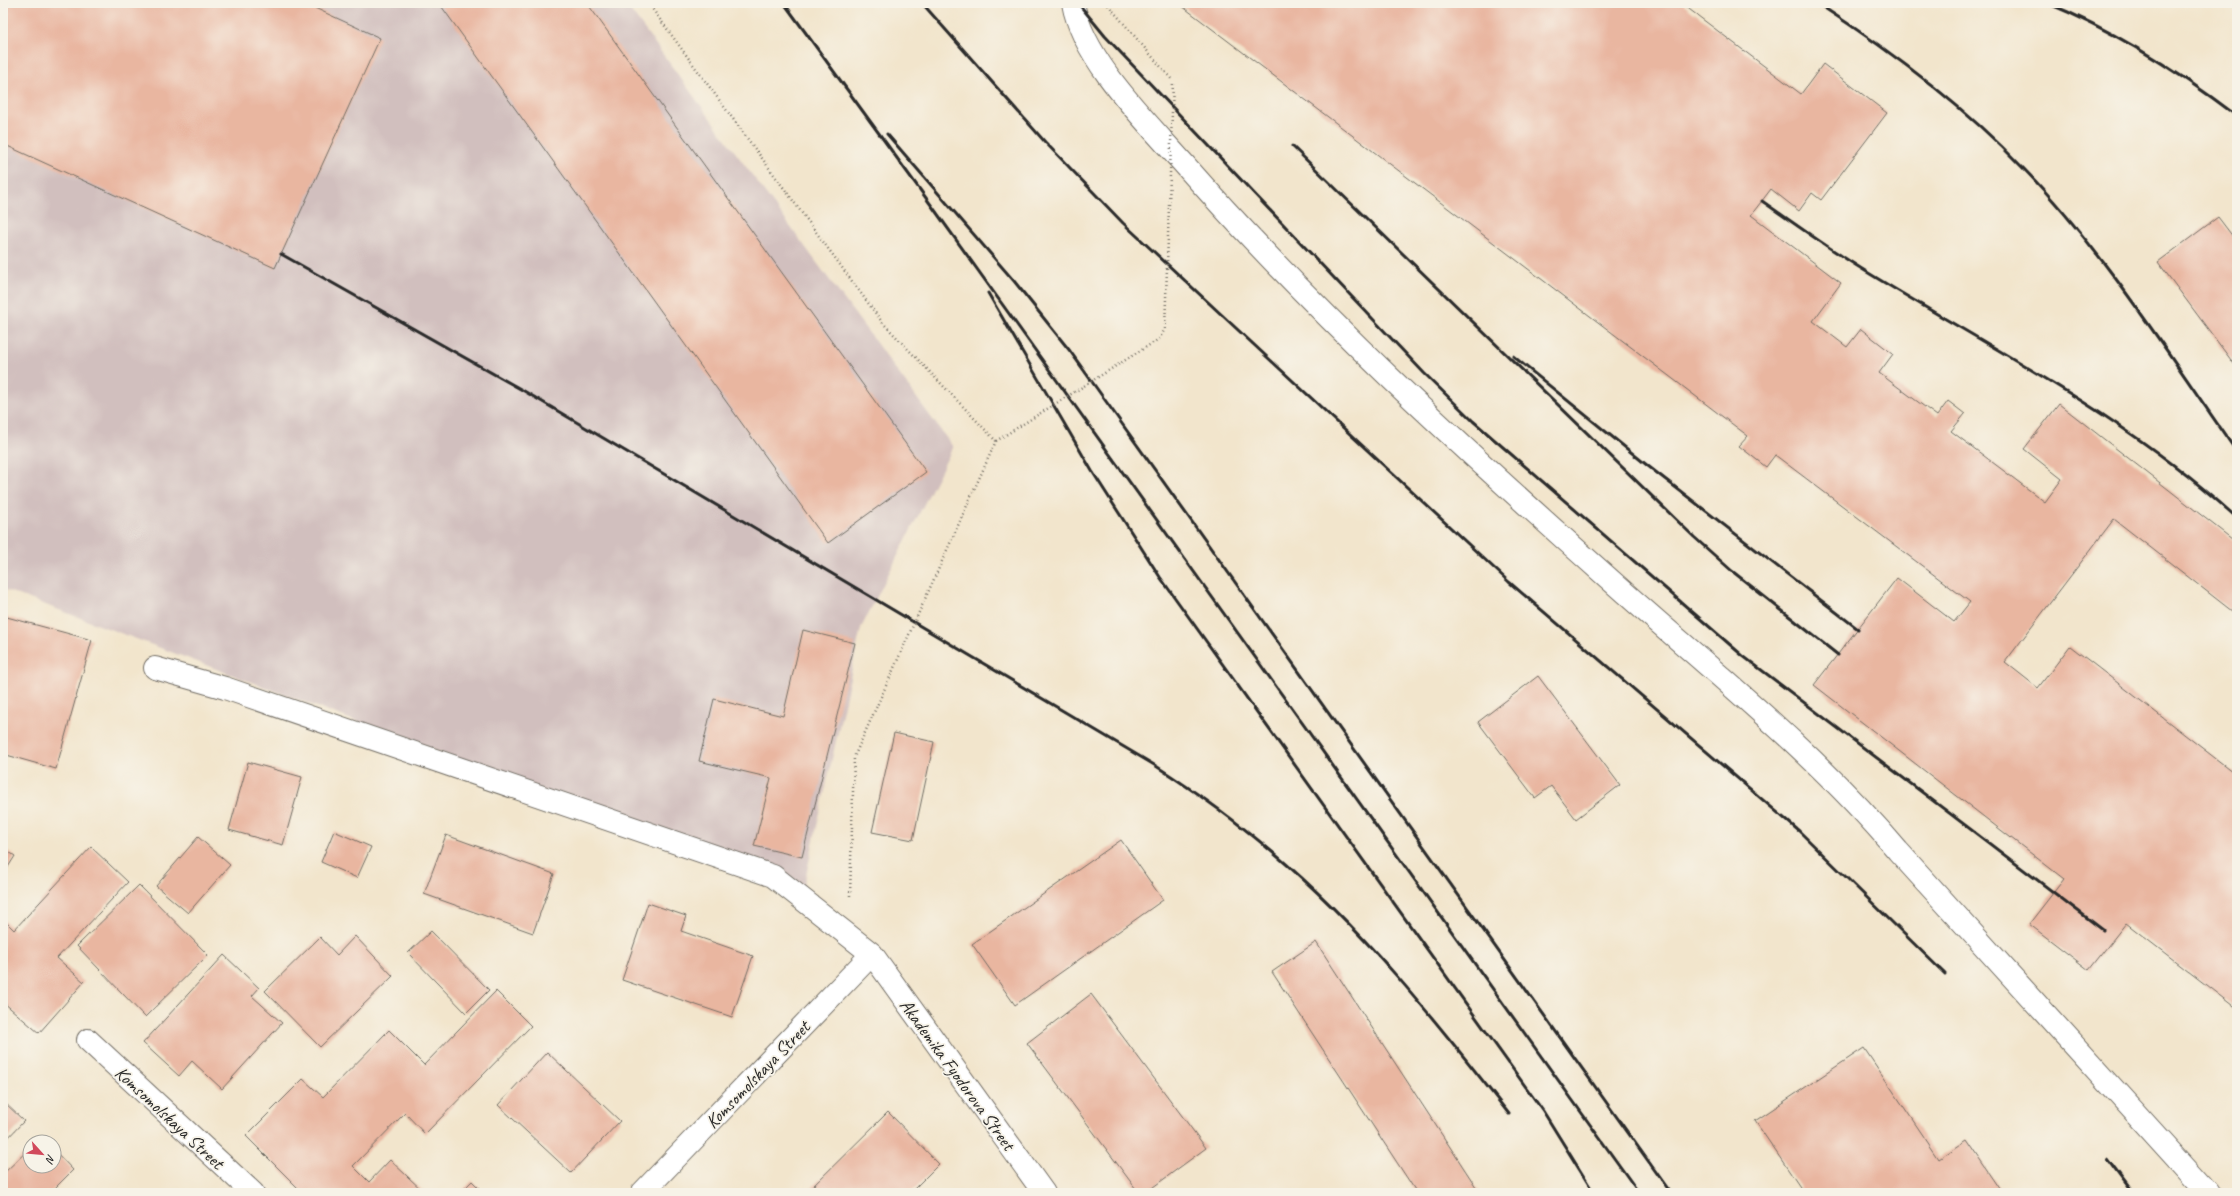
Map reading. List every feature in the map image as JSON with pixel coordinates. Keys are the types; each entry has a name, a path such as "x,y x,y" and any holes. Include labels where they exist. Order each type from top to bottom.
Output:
{"street":[{"path":"1073,3 1085,39 1102,65 1125,96 1217,202 1313,301 1438,423 1606,577 1823,769 1861,808 1908,863 2208,1193"},
{"name":"Akademika Fyodorova Street","path":"154,668 232,690 772,876 872,954 1044,1193"},
{"name":"Komsomolskaya Street","path":"642,1193 872,954"},
{"name":"Komsomolskaya Street","path":"88,1040 253,1193"}],"path":[{"path":"648,3 882,322 996,441"},
{"path":"849,936 854,757 996,441 1159,339 1165,329 1174,81 1106,3"}],"shaded area":[{"path":"3,3 625,3 953,447 861,628 803,889 3,589"}],"building":[{"path":"3,3 304,3 380,38 275,268 3,144"},
{"path":"439,3 587,3 926,472 828,543"},
{"path":"1178,3 1681,3 1801,94 1823,64 1887,113 1821,200 1812,193 1799,211 1771,189 1751,215 1841,283 1813,321 1847,347 1861,329 1893,354 1879,373 1937,416 1948,401 1965,414 1951,431 2045,502 2062,479 2024,449 2059,404 2237,543 2237,615 2114,519 2005,662 2038,688 2070,646 2237,775 2237,1009 2126,923 2089,970 2029,924 2064,879 1814,685 1897,578 1954,622 1970,602 1775,455 1766,467 1739,446 1748,436"},
{"path":"2218,217 2237,242 2237,368 2158,262"},
{"path":"3,616 92,640 56,769 3,754"},
{"path":"803,630 855,643 802,857 754,846 771,778 699,761 714,699 783,716"},
{"path":"1538,676 1620,785 1576,819 1551,786 1535,798 1478,722"},
{"path":"894,733 934,742 913,840 872,832"},
{"path":"248,762 302,777 283,845 229,830"},
{"path":"334,831 371,847 357,878 321,862"},
{"path":"446,835 554,874 533,933 424,894"},
{"path":"198,837 230,865 188,913 156,886"},
{"path":"1121,840 1163,900 1015,1005 972,944"},
{"path":"91,847 128,882 57,958 84,982 39,1033 3,1002 3,919 14,930"},
{"path":"3,848 15,856 3,875"},
{"path":"139,885 208,955 145,1017 77,946"},
{"path":"648,903 686,916 681,931 753,956 732,1017 622,980"},
{"path":"431,931 489,990 466,1013 408,953"},
{"path":"355,936 393,976 320,1047 265,991 320,937 337,955"},
{"path":"1316,942 1480,1193 1417,1193 1272,972"},
{"path":"224,955 259,988 252,996 282,1023 222,1089 192,1061 179,1076 143,1043"},
{"path":"496,991 531,1026 425,1134 405,1113 353,1166 369,1182 390,1160 425,1193 303,1193 246,1136 303,1079 323,1097 389,1030 424,1065"},
{"path":"1091,994 1206,1148 1145,1193 1139,1193 1027,1043"},
{"path":"1864,1048 1939,1159 1967,1140 2003,1193 1804,1193 1755,1121"},
{"path":"547,1052 620,1121 571,1173 498,1105"},
{"path":"3,1101 24,1121 3,1143"},
{"path":"888,1112 939,1164 910,1193 806,1193"},
{"path":"22,1156 22,1174 62,1174 62,1158 73,1170 50,1193 3,1193 3,1174"},
{"path":"472,1181 484,1193 460,1193"},
{"path":"1255,1187 1260,1193 1247,1193"}],"railway":[{"path":"784,3 934,209 1639,1193"},
{"path":"922,3 1045,142 1123,223 1509,582 1799,831 1945,974"},
{"path":"1078,3 1105,36 1424,373 1473,421 1743,656 2103,930"},
{"path":"1817,3 1899,59 1951,100 2000,145 2053,200 2109,269 2237,452"},
{"path":"2047,3 2073,14 2122,39 2170,68 2237,116"},
{"path":"887,134 1014,281 1070,351 1671,1193"},
{"path":"1292,146 1694,537 1732,571 1838,655"},
{"path":"1762,201 1862,269 2056,384 2102,414 2193,480 2237,518"},
{"path":"281,254 524,391 1156,766 1200,796 1271,851 1336,911 1367,943 1426,1010 1509,1114"},
{"path":"988,293 1092,471 1160,577 1543,1111 1594,1193"},
{"path":"1513,356 1648,466 1858,629"},
{"path":"2107,1157 2134,1193"}]}
